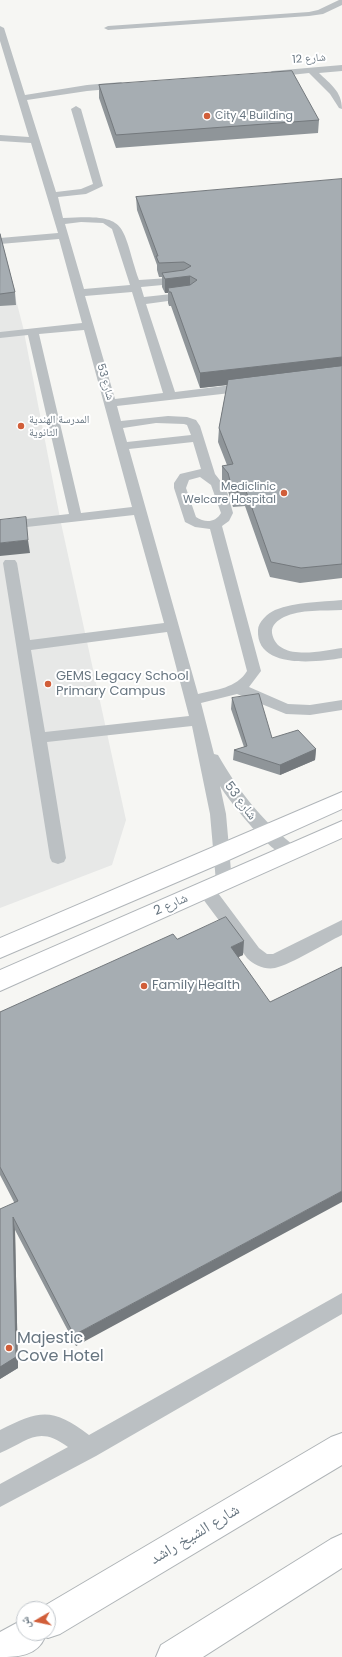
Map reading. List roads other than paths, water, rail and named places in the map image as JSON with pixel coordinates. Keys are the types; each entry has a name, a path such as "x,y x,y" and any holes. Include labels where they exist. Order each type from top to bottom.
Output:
{"street":[{"name":"شارع 2","path":"0,948 267,834 342,800"},
{"name":"شارع 2","path":"0,981 342,829"},
{"name":"شارع الشيخ راشد","path":"56,1617 342,1448"},
{"path":"173,1657 342,1550"},
{"path":"0,1651 17,1641"}],"lane":[{"path":"108,28 297,16 320,12 342,2"},
{"name":"شارع 53","path":"0,28 52,195 203,738 215,795 223,853 215,886"},
{"name":"شارع 12","path":"266,74 342,68"},
{"path":"328,70 334,81 334,93"},
{"path":"312,71 321,82 334,93 342,106"},
{"path":"21,93 133,84"},
{"path":"52,195 83,192 98,186 76,108"},
{"path":"0,129 33,136"},
{"path":"0,138 33,136"},
{"path":"59,221 99,219 114,224 117,228 170,396"},
{"path":"0,241 63,236"},
{"path":"79,293 137,291 187,286 137,291"},
{"path":"0,334 89,326"},
{"path":"33,331 76,517"},
{"path":"111,403 258,386"},
{"path":"116,425 181,419 192,423 209,475"},
{"path":"122,446 197,438"},
{"path":"191,474 209,475 216,479 227,513 224,520 215,524 201,525 190,519 180,488 180,483 184,478 191,474"},
{"path":"0,526 140,510"},
{"path":"192,700 238,688 252,677 254,671 254,665 215,524"},
{"path":"10,563 58,858"},
{"path":"342,605 280,614 271,620 266,628 265,637 270,646 275,650 293,657 307,658 342,653"},
{"path":"24,646 172,627"},
{"path":"238,688 286,709 298,710 342,705"},
{"path":"38,738 197,720"},
{"name":"شارع 53","path":"203,738 219,771 239,804 267,834 291,852"},
{"path":"215,886 253,954 259,959 267,962 275,962 342,927"},
{"path":"0,1496 88,1448 342,1303"},
{"path":"0,1442 28,1427 39,1424 52,1424 62,1427 88,1448"}],"place":[{"name":"City 4 Building","path":"207,116"},
{"name":"المدرسة الهندية الثانوية","path":"21,426"},
{"name":"Mediclinic Welcare Hospital","path":"284,493"},
{"name":"GEMS Legacy School Primary Campus","path":"48,684"},
{"name":"Family Health","path":"144,986"},
{"name":"Majestic Cove Hotel","path":"9,1348"}]}
